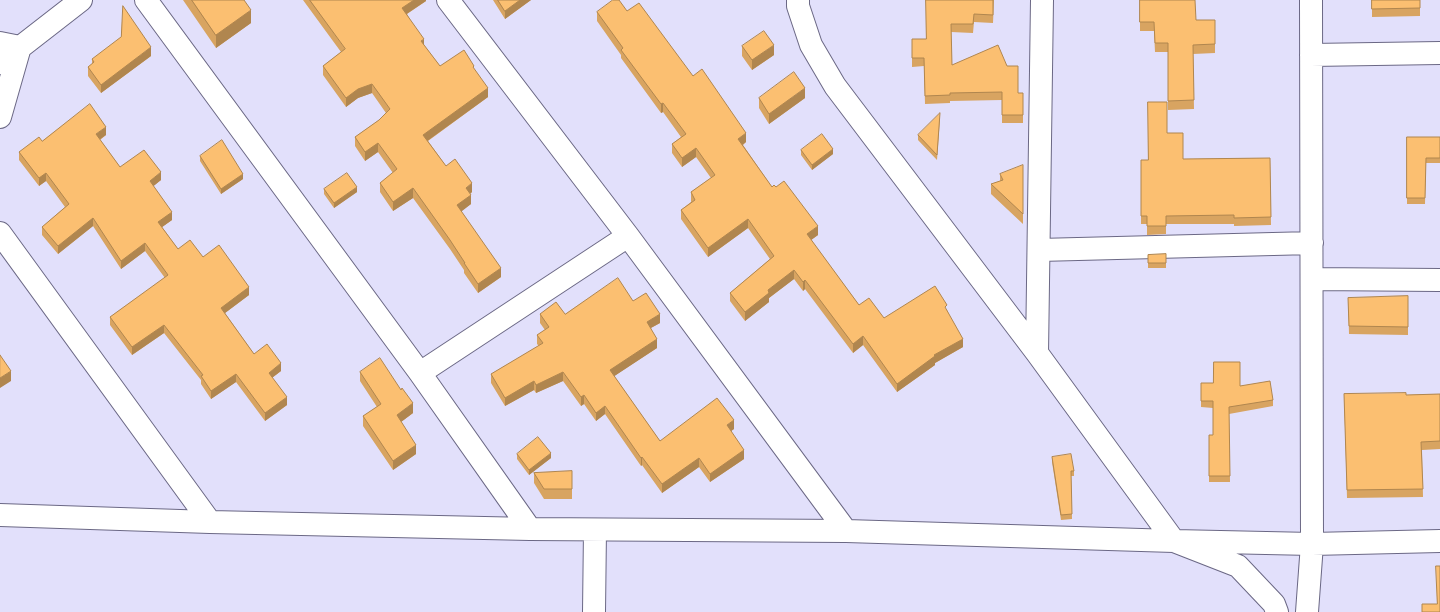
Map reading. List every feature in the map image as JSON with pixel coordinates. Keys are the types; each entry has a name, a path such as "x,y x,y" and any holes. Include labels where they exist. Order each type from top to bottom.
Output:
{"street":[{"path":"0,63 10,45 81,0"},
{"path":"146,0 420,373 530,529"},
{"path":"448,0 628,236 846,531"},
{"path":"798,0 798,6 811,44 835,86 1037,353 1174,541 1238,566 1274,604 1277,612"},
{"path":"1037,353 1042,0"},
{"path":"1307,612 1312,544 1311,0"},
{"path":"0,117 10,45"},
{"path":"1311,55 1440,53"},
{"path":"0,233 210,522"},
{"path":"420,373 628,236"},
{"path":"1039,250 1312,243"},
{"path":"1312,280 1440,280"},
{"path":"0,515 210,522 530,529 846,531 1312,544 1440,541"},
{"path":"594,612 595,530"}],"building":[{"path":"192,0 244,0 251,10 216,35"},
{"path":"310,0 414,0 402,8 424,39 421,41 440,66 464,50 474,66 473,67 488,88 423,135 446,166 455,159 472,183 466,188 471,195 457,205 501,268 478,284 450,240 413,188 393,202 380,183 397,169 378,143 365,152 355,137 379,120 390,109 372,84 358,89 346,98 323,66 345,49"},
{"path":"498,0 520,0 505,11"},
{"path":"613,0 619,0 627,11 639,3 693,76 702,69 746,133 738,139 772,187 774,185 776,187 784,181 818,226 807,234 859,305 869,298 884,318 935,286 947,305 945,307 963,339 934,355 935,356 897,384 863,336 853,344 805,280 803,282 794,270 768,290 769,293 745,312 730,293 774,256 748,219 708,248 681,210 695,200 691,192 715,175 696,148 682,158 672,144 686,134 663,103 661,104 621,50 623,48 597,12"},
{"path":"926,0 993,0 993,15 974,14 973,24 951,24 952,65 998,45 1007,66 1018,66 1018,93 1023,93 1023,115 1002,115 1002,92 950,93 950,95 925,96 924,58 912,58 912,39 926,39"},
{"path":"1140,0 1195,0 1196,20 1215,20 1215,44 1193,45 1194,100 1168,101 1168,43 1155,43 1154,22 1140,22"},
{"path":"1372,0 1420,0 1420,8 1372,9"},
{"path":"123,6 151,47 101,85 88,67 94,62 92,59 121,37"},
{"path":"764,31 774,45 752,60 742,46"},
{"path":"794,72 805,88 769,114 759,98"},
{"path":"1148,102 1167,102 1167,133 1183,133 1183,159 1270,158 1271,217 1234,218 1234,215 1166,216 1166,226 1147,226 1147,216 1141,216 1141,160 1148,160"},
{"path":"90,104 106,127 96,134 120,167 144,150 161,172 150,181 172,212 158,222 178,249 190,240 203,257 219,245 249,287 221,308 254,354 267,344 281,363 269,373 287,397 265,413 236,374 211,391 201,376 203,375 164,325 132,347 110,317 168,275 145,243 121,261 93,218 58,246 42,227 69,204 46,173 39,178 19,152 39,137 42,141"},
{"path":"940,113 937,155 918,135"},
{"path":"822,134 833,149 812,165 801,150"},
{"path":"1407,137 1440,137 1440,158 1426,158 1425,198 1407,198"},
{"path":"222,140 243,174 221,189 200,156"},
{"path":"1023,165 1023,214 991,184 1003,180 1000,174"},
{"path":"347,173 357,187 334,203 324,189"},
{"path":"1166,254 1166,263 1148,263 1148,255"},
{"path":"618,278 633,301 646,293 660,314 647,322 657,339 610,370 660,441 717,398 734,420 727,425 744,450 710,474 699,458 662,484 642,457 641,458 605,406 596,413 584,395 581,397 563,372 536,385 534,381 505,398 491,374 543,343 537,335 549,327 540,314 556,302 565,314"},
{"path":"1408,296 1408,327 1349,326 1348,298"},
{"path":"0,355 11,371 0,378"},
{"path":"380,358 401,390 402,388 413,403 397,415 416,445 393,461 363,416 381,404 360,372"},
{"path":"1214,362 1240,362 1240,386 1270,381 1273,400 1229,407 1230,476 1209,476 1209,435 1213,435 1213,401 1201,401 1201,383 1213,383"},
{"path":"1406,393 1406,395 1440,394 1440,441 1421,442 1423,489 1347,490 1344,394"},
{"path":"538,437 551,453 529,470 517,454"},
{"path":"1071,454 1074,471 1071,471 1072,514 1061,515 1052,457"},
{"path":"572,471 572,489 544,489 534,473"},
{"path":"1436,566 1440,566 1440,612 1422,612 1422,604 1437,604"}]}
